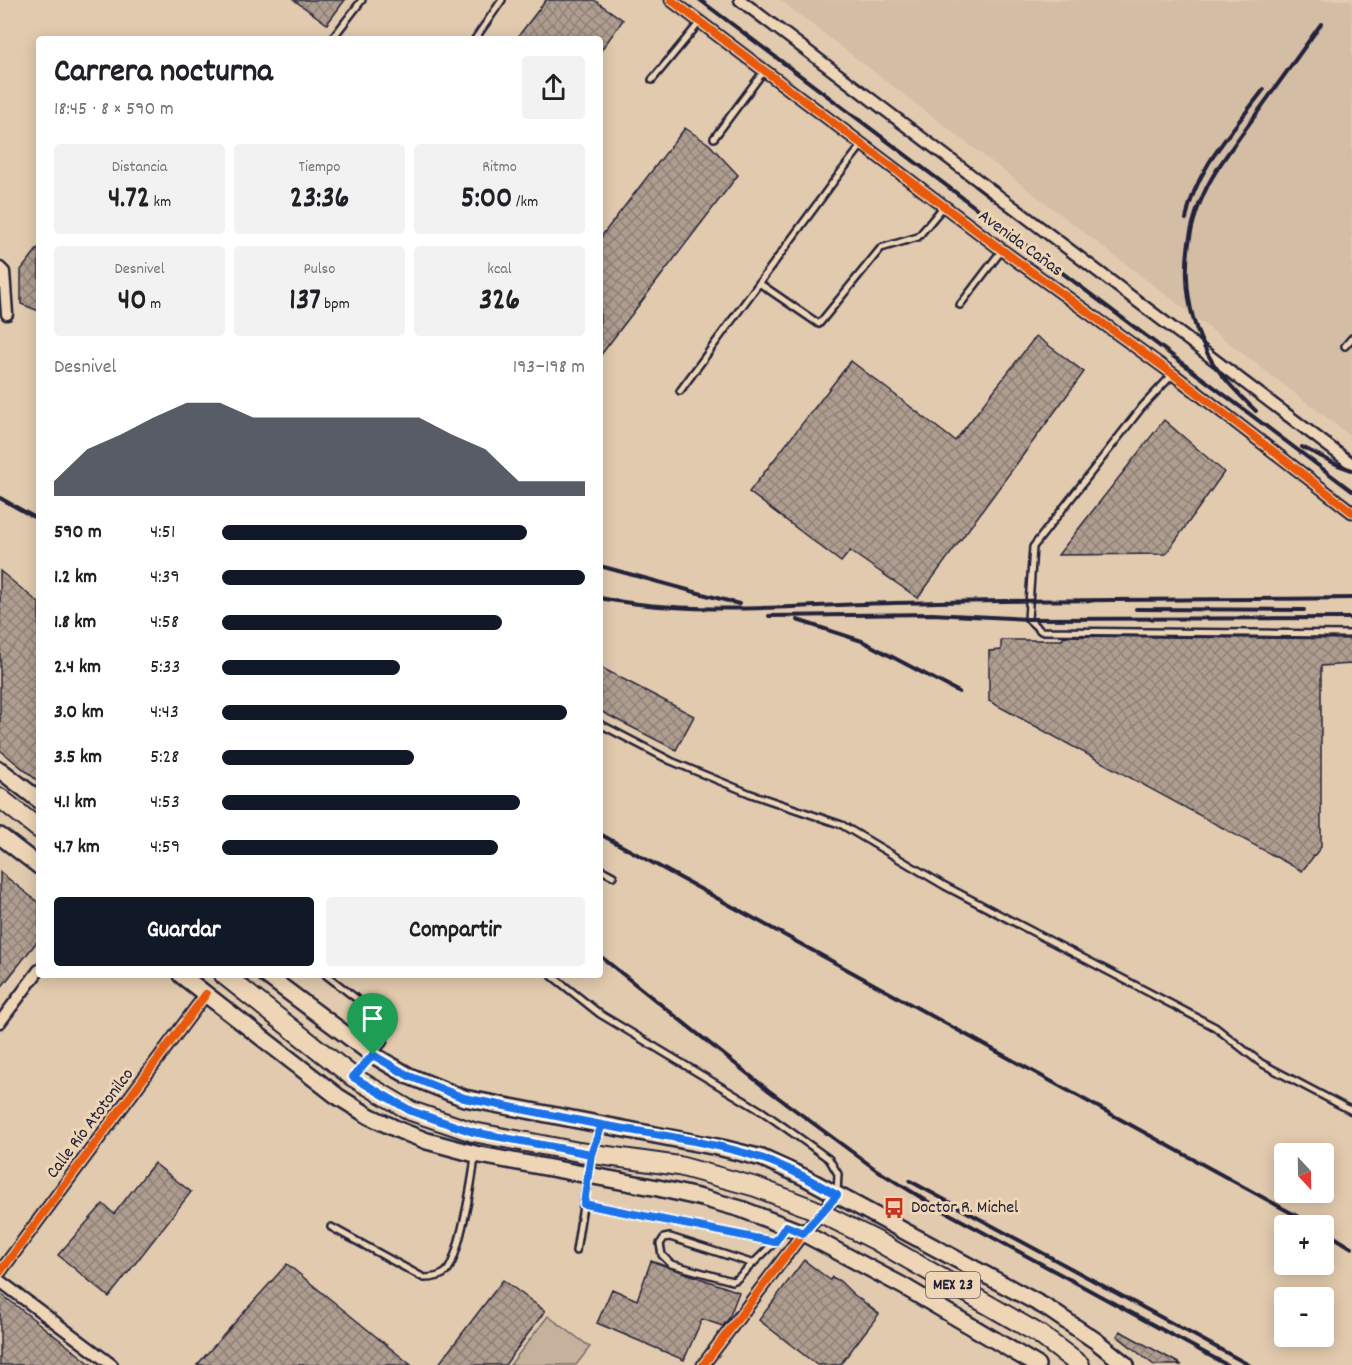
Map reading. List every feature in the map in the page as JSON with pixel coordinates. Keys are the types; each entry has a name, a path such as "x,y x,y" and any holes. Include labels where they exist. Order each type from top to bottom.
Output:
{"main road":[{"path":"0,770 36,798"},
{"path":"0,800 36,827"},
{"path":"0,836 36,864"},
{"path":"185,978 337,1096 369,1116 427,1141 475,1154 702,1197 741,1209 803,1233 903,1286 1037,1365"},
{"name":"MEX 23","path":"228,978 353,1077 411,1111 473,1132 591,1154 679,1166 756,1187 820,1213 875,1240 1039,1334 1080,1365"},
{"path":"270,978 373,1055 409,1076 464,1098 722,1148 762,1158 804,1177 1047,1308 1096,1341 1126,1365"}],"street":[{"name":"Avenida Cañas","path":"671,0 1002,250 1173,374 1352,512"},
{"name":"Avenida Cañas","path":"740,0 1352,464"},
{"path":"0,268 4,272 7,314"},
{"path":"0,1022 36,974"},
{"name":"Calle Río Atotonilco","path":"0,1272 206,994"},
{"path":"707,1364 803,1233 837,1195"},
{"path":"0,1281 112,1365"}],"lane":[{"path":"334,36 362,0"},
{"path":"477,36 502,0"},
{"path":"652,80 700,22"},
{"path":"714,138 765,69"},
{"path":"680,391 862,145"},
{"path":"759,283 819,324 881,248 918,237 944,206"},
{"path":"960,305 1002,250"},
{"path":"1345,346 1352,339"},
{"path":"1173,374 1142,407 1034,547 1028,619 1041,631 1352,634"},
{"path":"603,726 671,761 751,794 842,825 945,886 1215,1028 1261,1063 1352,1112"},
{"path":"603,871 613,876"},
{"path":"330,978 388,1024 383,1043 353,1077"},
{"path":"555,978 600,1014 763,1112 829,1159 838,1174 837,1195"},
{"path":"576,1251 591,1154 602,1125"},
{"path":"331,1227 424,1278 444,1274 454,1259 473,1175 475,1154"},
{"path":"584,1204 775,1242"},
{"path":"751,1263 670,1237 664,1238 660,1244 662,1256 671,1264 732,1281 737,1279 775,1242 786,1226"}],"shaded area":[{"path":"780,0 1352,0 1352,437"},
{"path":"548,1316 590,1347 576,1365 510,1365"}],"building":[{"path":"294,0 345,0 327,24"},
{"path":"546,0 594,0 623,20 603,48 603,36 518,36"},
{"path":"685,128 709,144 738,175 603,352 603,234"},
{"path":"36,251 36,310 21,304 21,270"},
{"path":"1036,336 1084,372 918,598 850,551 841,562 749,492 851,361 955,441"},
{"path":"1164,420 1224,472 1166,554 1058,555"},
{"path":"0,571 36,601 36,780 0,750"},
{"path":"1064,636 1352,639 1352,664 1321,666 1321,847 1302,871 989,701 989,651 1001,650 1001,640 1062,640"},
{"path":"603,669 694,716 676,750 603,713"},
{"path":"0,872 36,901 36,943 0,989"},
{"path":"154,1163 191,1192 109,1297 58,1255 103,1204 114,1214"},
{"path":"804,1260 830,1280 832,1277 840,1281 879,1314 840,1365 817,1365 759,1320"},
{"path":"651,1261 739,1292 729,1318 723,1326 702,1319 684,1360 597,1323 612,1289 637,1300"},
{"path":"287,1264 411,1365 197,1365"},
{"path":"503,1280 545,1311 505,1365 438,1365"},
{"path":"0,1293 92,1365 0,1365"},
{"path":"1120,1331 1182,1365 1154,1365 1117,1336"}],"railway":[{"path":"700,0 1352,491"},
{"path":"1256,411 1223,376 1202,342 1189,298 1188,252 1198,207 1212,178 1321,24"},
{"path":"1186,219 1198,183 1207,166 1264,89"},
{"path":"1302,447 1352,470"},
{"path":"0,498 36,518"},
{"path":"603,567 739,604"},
{"path":"603,598 673,607 747,608 1066,600 1352,598"},
{"path":"1136,609 1304,610"},
{"path":"769,616 932,614 1028,619 1352,618"},
{"path":"797,620 862,641 959,692"},
{"path":"603,836 1295,1215"},
{"path":"603,958 768,1090 878,1171 935,1206 1227,1365"},
{"path":"910,1181 1249,1365"},
{"path":"1334,1237 1352,1248"}],"cycle path":[{"path":"671,0 1002,250 1173,374 1352,512"},
{"path":"0,1272 206,994"},
{"path":"703,1365 803,1233 837,1195"}],"place":[{"name":"Doctor R. Michel","path":"894,1208"}],"route":[{"path":"373,1055 353,1077 411,1111 473,1132 591,1154 602,1125 762,1158 837,1195 803,1233 786,1226 775,1242 584,1204 591,1154 602,1125 464,1098 409,1076 373,1055"}]}
